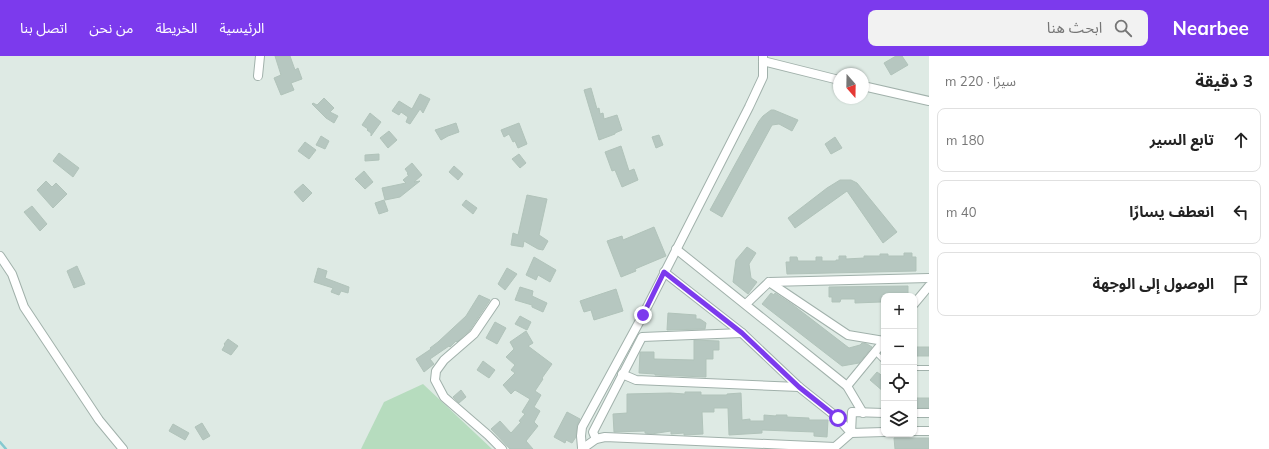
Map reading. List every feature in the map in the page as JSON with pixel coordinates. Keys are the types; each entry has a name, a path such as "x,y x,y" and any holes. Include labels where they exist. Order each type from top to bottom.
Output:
{"street":[{"path":"258,76 260,56"},
{"path":"833,78 763,59 763,77 676,249 582,427 582,448 596,439 605,436 835,447 851,433 881,432"},
{"path":"869,87 929,101"},
{"path":"676,249 848,386 863,413"},
{"path":"0,256 12,274 24,307 99,420 123,449"},
{"path":"664,272 742,333 799,387 838,418 851,433"},
{"path":"746,304 769,282 929,278"},
{"path":"769,282 848,335 881,340"},
{"path":"917,300 929,286"},
{"path":"495,303 474,334 444,360 436,371 435,380 444,397 502,449"},
{"path":"596,439 593,432 642,337 742,333"},
{"path":"848,386 881,345"},
{"path":"622,374 636,380 799,387"},
{"path":"851,433 852,412 881,413"},
{"path":"917,413 929,413"},
{"path":"917,431 929,431"},
{"path":"581,436 596,439"}],"lane":[{"path":"875,352 881,357"},
{"path":"917,368 929,368"}],"green space":[{"path":"423,384 492,449 361,449 384,402"}],"building":[{"path":"275,56 290,56 295,70 298,68 302,79 291,83 294,90 281,95 274,78 281,75"},
{"path":"896,56 902,56 908,65 891,75 884,63"},
{"path":"591,88 600,114 603,113 604,119 617,115 622,130 599,140 584,90"},
{"path":"420,94 430,99 423,113 420,109 410,124 406,122 408,117 401,112 399,115 392,111 399,101 412,109"},
{"path":"324,98 334,108 330,112 338,116 334,123 326,118 312,104 317,105"},
{"path":"771,110 798,120 792,131 779,124 772,125 722,217 710,210 759,121"},
{"path":"370,113 381,122 371,136 371,133 367,130 368,129 362,125"},
{"path":"456,123 459,132 441,140 435,130"},
{"path":"519,123 527,144 518,148 515,141 513,142 509,134 504,137 501,130"},
{"path":"389,131 397,140 388,148 380,138"},
{"path":"659,135 663,145 656,148 652,137"},
{"path":"321,136 329,141 325,149 316,145"},
{"path":"835,137 842,148 831,154 825,144"},
{"path":"305,142 316,150 309,159 298,151"},
{"path":"621,146 629,171 634,169 638,180 622,187 615,170 612,171 605,152"},
{"path":"59,153 79,168 73,177 53,161"},
{"path":"379,154 379,160 365,161 365,155"},
{"path":"519,154 526,163 520,168 512,159"},
{"path":"412,163 422,175 414,182 420,181 400,197 385,200 382,188 406,183 403,180 409,175 405,169"},
{"path":"454,166 463,174 458,180 449,172"},
{"path":"364,171 373,182 365,189 355,179"},
{"path":"840,180 851,180 857,183 897,232 883,243 847,191 795,228 788,218 827,188"},
{"path":"46,181 52,187 56,183 67,194 53,208 37,190"},
{"path":"303,184 312,193 303,202 294,192"},
{"path":"527,195 547,199 539,235 548,241 543,250 538,249 524,241 523,247 511,245 513,233 518,235"},
{"path":"384,200 388,211 379,214 375,203"},
{"path":"466,200 477,208 473,214 462,205"},
{"path":"32,206 47,224 40,231 24,212"},
{"path":"654,227 666,256 635,269 636,271 621,277 607,241 622,236 623,240"},
{"path":"747,247 756,253 749,264 751,278 757,282 748,294 733,282 736,260"},
{"path":"904,253 912,253 912,257 916,257 916,271 787,274 786,262 790,262 790,257 797,257 798,261 816,261 816,257 822,257 822,261 836,261 839,260 839,256 846,256 846,259 864,258 864,256 880,256 880,254 888,254 888,256 904,256"},
{"path":"534,257 556,270 550,282 538,275 536,280 526,275"},
{"path":"77,266 85,284 74,288 67,271"},
{"path":"318,268 327,271 325,278 349,287 348,293 341,291 339,295 331,292 333,288 314,282"},
{"path":"507,268 517,274 505,290 498,284"},
{"path":"908,286 908,293 881,293 881,302 855,303 855,299 841,299 840,302 832,302 832,297 829,297 829,287"},
{"path":"520,287 533,291 532,296 547,303 543,312 532,307 532,305 515,300"},
{"path":"616,289 623,311 594,320 591,310 584,312 580,301"},
{"path":"771,293 774,295 775,293 793,305 849,348 862,343 872,347 859,363 842,366 762,304"},
{"path":"479,295 490,300 470,330 457,342 456,341 450,347 449,346 430,359 434,364 424,372 416,359 431,349 430,348 466,316"},
{"path":"668,313 696,315 696,319 700,319 706,323 705,329 667,330"},
{"path":"520,316 531,322 527,330 515,324"},
{"path":"495,322 506,328 497,344 486,338"},
{"path":"526,331 533,343 528,346 552,364 535,391 541,395 534,407 540,411 534,422 538,426 526,441 533,449 510,449 491,429 500,421 511,433 521,422 519,421 525,414 522,412 530,399 515,390 511,394 503,385 515,373 511,370 515,365 506,357 514,349 510,342"},
{"path":"228,339 238,346 231,355 222,350"},
{"path":"694,340 719,341 719,350 713,350 713,359 706,359 706,377 639,373 640,352 654,352 654,359 694,360"},
{"path":"917,347 929,347 929,356 917,356"},
{"path":"483,361 495,370 489,378 477,370"},
{"path":"877,372 881,375 881,389 870,380"},
{"path":"461,390 466,397 459,403 453,397"},
{"path":"685,392 701,392 701,395 727,395 741,393 742,420 750,419 750,421 764,421 764,415 787,415 787,417 809,418 809,420 828,420 827,437 814,436 814,432 762,430 762,433 729,435 728,408 714,408 714,412 702,412 703,434 671,434 671,431 651,434 645,433 645,431 614,432 613,414 627,413 627,394 685,394"},
{"path":"917,398 929,398 929,408 917,408"},
{"path":"567,412 580,419 577,425 576,437 572,443 566,440 565,443 554,437"},
{"path":"202,423 210,436 203,440 195,427"},
{"path":"173,424 189,433 185,440 169,431"},
{"path":"894,438 929,438 929,449 895,449"}],"waterway":[{"path":"0,442 6,449"}],"route":[{"path":"643,315 664,272 742,333 799,387 838,418"}]}
